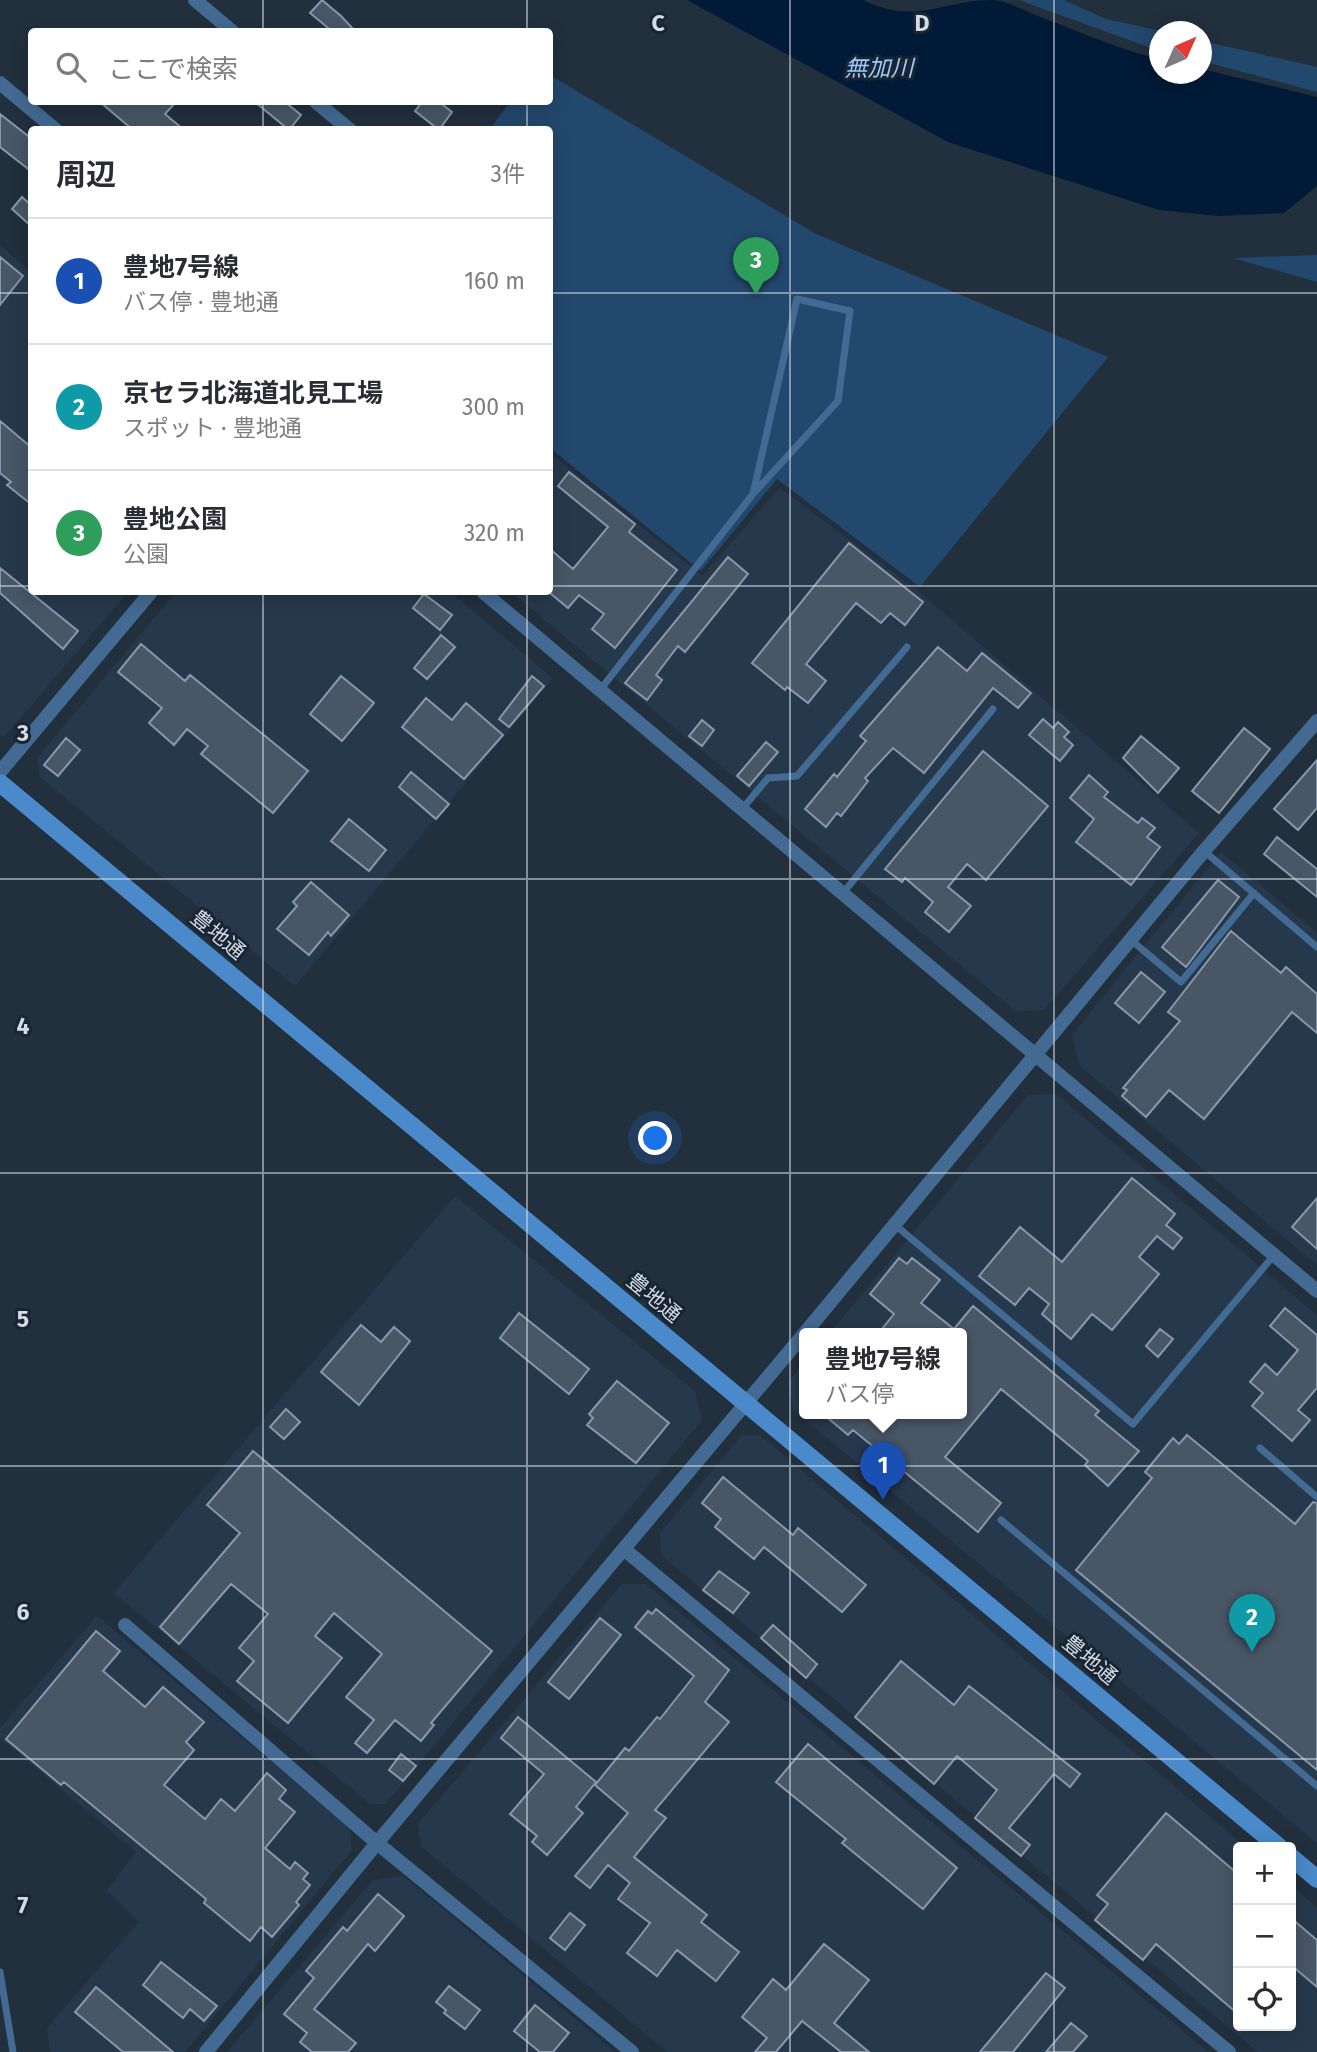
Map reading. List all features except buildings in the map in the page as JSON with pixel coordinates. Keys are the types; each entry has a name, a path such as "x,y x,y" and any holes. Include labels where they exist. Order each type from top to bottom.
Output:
{"main road":[{"name":"豊地通","path":"0,783 1273,1842"},
{"path":"1296,1861 1317,1879"}],"street":[{"path":"195,0 228,28"},
{"path":"0,82 51,126"},
{"path":"320,105 345,126"},
{"path":"0,772 148,595"},
{"path":"487,595 1316,1289"},
{"path":"809,1328 1130,939 1317,721"},
{"path":"206,2052 377,1843 799,1340"},
{"path":"625,1550 1229,2052"},
{"path":"125,1625 377,1843 632,2052"}],"lane":[{"path":"600,690 753,494 838,401 850,311 797,299 753,494"},
{"path":"742,810 768,778 797,776 907,648"},
{"path":"842,894 993,709"},
{"path":"1204,851 1317,947"},
{"path":"1130,939 1181,982 1254,893"},
{"path":"894,1225 1133,1424 1274,1255"},
{"path":"1260,1448 1317,1497"},
{"path":"1002,1520 1317,1786"},
{"path":"0,1972 13,2052"}],"shaded area":[{"path":"1019,0 1064,0 1106,19 1149,28 1149,47"},
{"path":"1212,43 1317,67 1317,92 1212,64"},
{"path":"553,77 816,234 1108,357 920,587 777,479 701,571 553,450 553,126 492,126 508,105 553,105"},
{"path":"0,245 28,269 28,595 125,595 6,735 0,737"},
{"path":"1317,255 1317,282 1233,258"},
{"path":"553,455 702,576 780,488 917,590 1199,833 1044,1010 1017,1012 515,595 553,595"},
{"path":"173,595 454,595 553,678 295,986 40,777 37,758"},
{"path":"1221,852 1317,933 1317,1265 1079,1065 1072,1035"},
{"path":"1056,1094 1317,1315 1317,1843 804,1419 967,1419 967,1328 834,1328 1028,1095"},
{"path":"455,1196 695,1391 702,1420 386,1804 370,1804 114,1593"},
{"path":"799,1369 799,1415 794,1411 788,1382"},
{"path":"742,1435 760,1435 1240,1842 1233,1842 1233,2031 1296,2031 1296,1889 1317,1908 1317,2052 1258,2052 662,1556 660,1533"},
{"path":"622,1584 646,1584 1208,2052 667,2052 421,1846 418,1824"},
{"path":"97,1616 350,1828 352,1850 185,2052 50,2052 47,2028 139,1922 107,1890 136,1852 0,1738 0,1728"},
{"path":"403,1876 615,2052 227,2052 373,1880"}],"water":[{"name":"無加川","path":"687,0 863,0 899,11 914,11 993,0 1149,56 1149,84 1212,84 1212,71 1317,97 1317,186 1284,213 1220,216 1159,210 948,142"}],"place":[{"name":"豊地公園","path":"756,295"},
{"name":"豊地7号線","path":"883,1500"},
{"name":"京セラ北海道北見工場","path":"1252,1652"}]}
